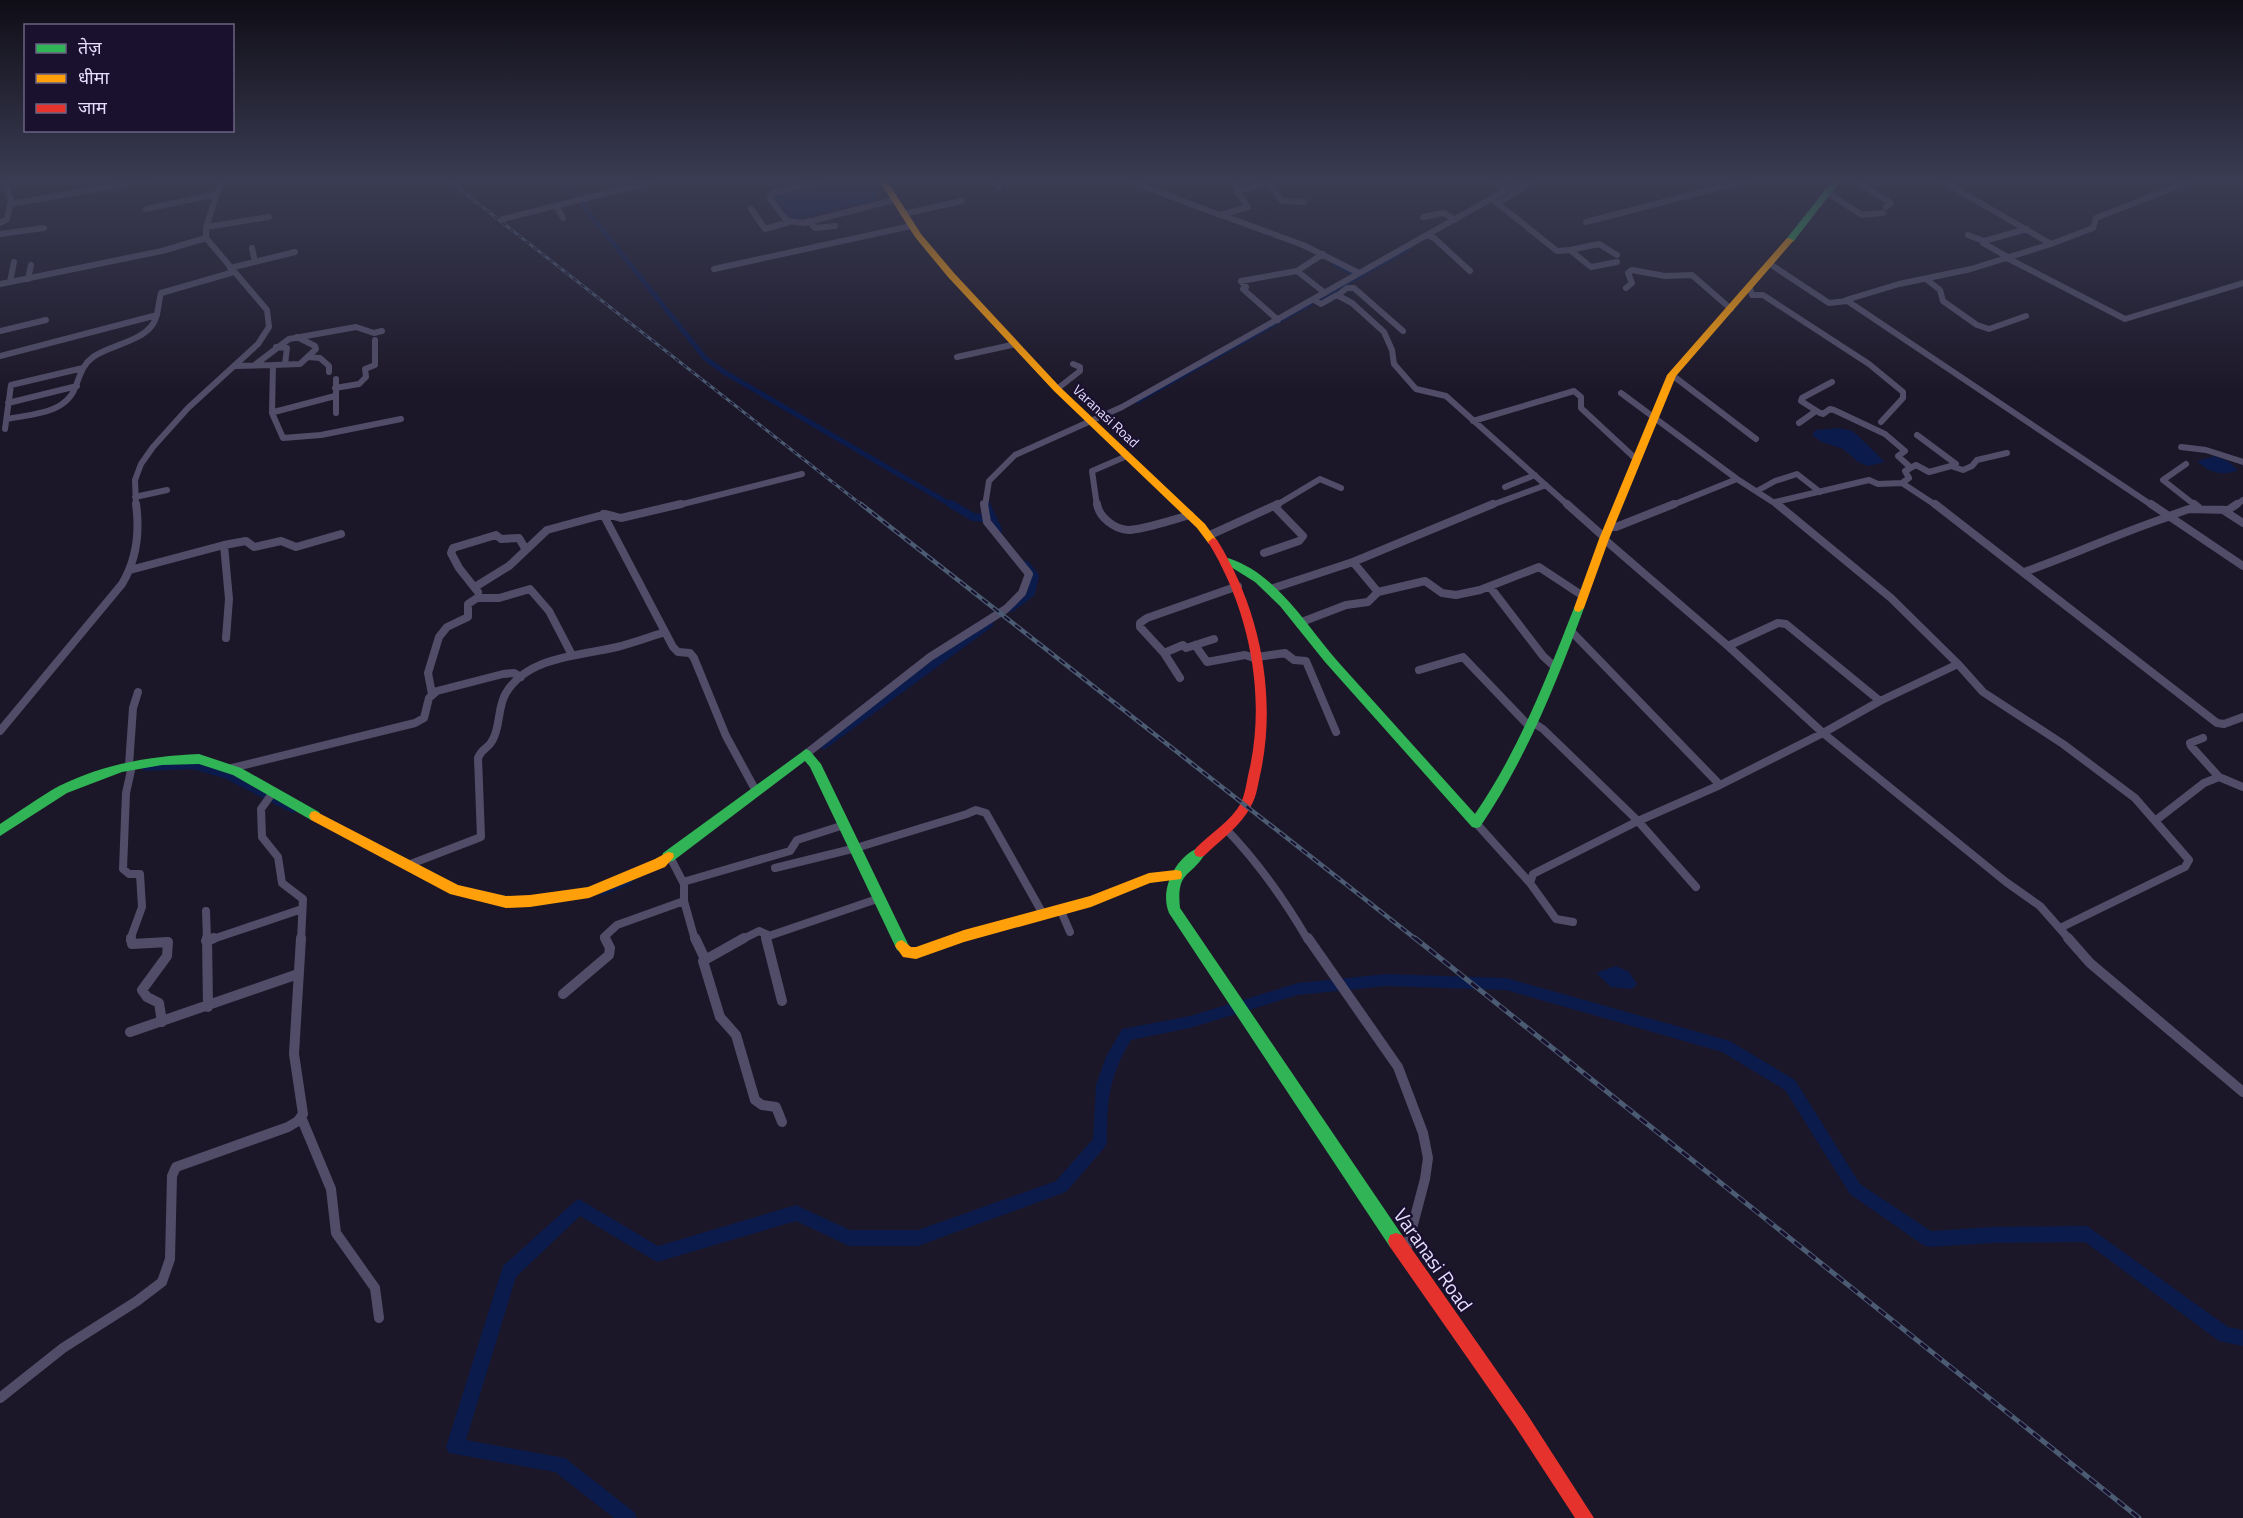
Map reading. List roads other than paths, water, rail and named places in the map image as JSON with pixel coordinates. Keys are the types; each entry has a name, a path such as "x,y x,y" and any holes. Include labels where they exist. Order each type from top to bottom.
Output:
{"main road":[{"name":"Varanasi Road","path":"930,250 1057,389 1210,535 1228,562 1238,586 1257,658 1260,696 1258,751 1251,791 1245,807 1185,864 1176,876 1171,890 1174,909 1405,1254 1537,1443 1586,1518"},
{"path":"1228,562 1241,567 1271,590 1476,823 1498,791 1556,668 1606,534 1672,375 1781,250"},
{"path":"0,831 67,788 102,773 188,758 232,768 270,797 459,891 515,902 563,898 589,892 671,858 756,791 809,757 856,848 902,947 912,953 1099,898 1149,878 1176,876"}],"street":[{"path":"0,284 163,250"},
{"path":"0,731 116,594 133,569 139,535 135,478 149,449 258,344 268,327 267,310 217,250"},
{"path":"252,250 255,262"},
{"path":"714,269 802,250"},
{"path":"1307,250 1357,275"},
{"path":"1316,302 1325,293 1404,250"},
{"path":"1446,250 1470,270"},
{"path":"1556,250 1570,250 1591,267 1617,259 1606,250"},
{"path":"1995,250 2121,319 2243,283"},
{"path":"1770,264 1833,304 1847,301 1848,298 2031,250"},
{"path":"0,388 82,368 100,353 149,329 157,315 161,293 233,268 295,252"},
{"path":"1278,320 1243,290 1245,287 1241,281 1297,271 1320,255"},
{"path":"10,282 14,262"},
{"path":"28,279 30,265"},
{"path":"1626,288 1632,283 1628,273 1632,270 1665,276 1692,275 1714,297 1731,309"},
{"path":"1297,271 1325,293"},
{"path":"1926,279 1940,290 1946,303 1986,329 1998,327 2026,316"},
{"path":"809,757 926,660 1005,610 1020,596 1028,584 1029,574 987,519 984,499 988,483 1009,460 1030,446 1092,423 1278,320 1316,302 1338,295 1347,288 1354,288 1403,332"},
{"path":"1750,288 1752,295 1763,295 1869,364 1903,392 1903,398 1881,422"},
{"path":"1338,295 1352,303 1384,332 1392,350 1394,364 1416,388 1446,396 1546,485 1606,534 1823,733 2006,882 2036,902 2090,963 2243,1092"},
{"path":"1847,301 2243,566"},
{"path":"0,356 157,315"},
{"path":"0,331 46,320"},
{"path":"256,364 284,341 356,327 374,333 382,331"},
{"path":"235,366 300,364 316,347 297,338"},
{"path":"335,388 362,381 366,377 365,369 375,365 375,340"},
{"path":"957,357 1016,344"},
{"path":"275,347 287,348 285,364"},
{"path":"308,357 320,357 329,366 329,372"},
{"path":"1057,389 1080,371 1080,367 1073,364"},
{"path":"273,365 270,389 278,432 283,438 321,435 401,419"},
{"path":"7,419 63,405 77,386 82,368"},
{"path":"1672,375 1756,439"},
{"path":"336,379 336,413"},
{"path":"1823,414 1802,401 1802,398 1832,382"},
{"path":"5,429 11,385"},
{"path":"8,403 77,386"},
{"path":"1473,421 1574,391 1581,397 1581,408 1637,460"},
{"path":"1621,393 1737,479 1775,502 1891,598 1983,692 2063,744 2136,798 2189,861 2060,928"},
{"path":"274,412 336,396"},
{"path":"1823,414 1834,410 1888,436 1905,451 1898,456 1910,467"},
{"path":"1799,423 1816,411 1823,414"},
{"path":"1775,502 1869,480 1878,484 1902,483 1909,478 1905,471 1910,467 1916,465 1929,472 1956,464 1917,435"},
{"path":"2181,447 2206,450 2243,462"},
{"path":"1951,466 1963,470 1972,466 1977,460 2007,453"},
{"path":"1127,456 1092,471 1098,512 1114,526 1129,530 1190,515"},
{"path":"2186,464 2163,480 2199,508"},
{"path":"475,587 509,566 547,530 603,514 623,518 802,474"},
{"path":"1757,491 1775,481 1797,474 1820,492"},
{"path":"1505,487 1535,475"},
{"path":"1210,535 1274,506 1320,479 1341,488"},
{"path":"1606,534 1616,527 1737,479"},
{"path":"1902,483 1932,502 2024,572 2217,723 2224,724 2243,717"},
{"path":"1271,590 1353,562 1503,500 1546,485"},
{"path":"135,497 167,490"},
{"path":"2024,572 2066,557 2119,533 2189,509 2228,510 2243,500"},
{"path":"1264,553 1299,541 1303,536 1274,506"},
{"path":"2223,509 2243,523"},
{"path":"603,514 675,650 690,653 694,658 726,736 756,791"},
{"path":"133,569 246,541 254,547 281,541 296,547 341,534"},
{"path":"481,597 456,563 451,553 453,548 496,535 501,539 519,538 526,550"},
{"path":"224,545 229,599 226,638"},
{"path":"1353,562 1378,592"},
{"path":"1299,623 1346,605 1368,602 1378,592 1425,581 1448,594 1490,587 1539,567 1582,597"},
{"path":"1180,678 1164,653 1140,627 1143,620 1238,586"},
{"path":"1490,587 1542,656 1556,668"},
{"path":"432,694 428,673 439,637 447,627 465,620 469,615 468,604 481,597 499,597 530,589 549,610 572,655"},
{"path":"1728,646 1778,623 1786,624 1880,701"},
{"path":"1570,630 1720,785"},
{"path":"408,865 481,837 478,758 481,750 492,742 505,694 521,677 551,662 572,655 616,647 665,632"},
{"path":"1164,653 1183,645 1186,648 1214,639"},
{"path":"1195,645 1207,662 1245,655 1257,658 1286,653 1294,660 1306,662 1336,732"},
{"path":"1419,670 1463,657 1531,724 1543,729 1638,822 1696,887"},
{"path":"1530,883 1533,874 1638,822 1720,785 1823,733 1880,701 1958,664"},
{"path":"232,768 421,721 432,694 456,685 503,674 514,673 521,677"},
{"path":"138,692 132,708 131,767 126,793 123,869 129,874 140,874 143,895 139,919 130,941 138,945 163,940 168,942 166,959 146,980 142,990 147,997 159,1003 162,1022"},
{"path":"2203,738 2190,743 2191,746 2219,777 2243,787"},
{"path":"2156,821 2204,783 2219,777"},
{"path":"0,1398 57,1352 137,1301 162,1282 170,1259 172,1176 176,1167 288,1127 301,1118 304,1109 294,1053 302,896 284,886 278,857 262,837 260,812 270,797"},
{"path":"775,868 856,848 976,810 986,813 1043,914"},
{"path":"1476,823 1530,883 1556,918 1573,922"},
{"path":"683,882 790,851 797,840 844,825"},
{"path":"1225,828 1250,854 1280,894 1318,956 1398,1067 1428,1151 1425,1179 1405,1254"},
{"path":"671,858 683,882 686,894 684,901 696,943 705,959 704,966 720,1017 736,1035 755,1100 762,1105 776,1107 782,1122"},
{"path":"705,959 755,932 759,931 768,935 880,898"},
{"path":"563,994 609,955 610,948 604,937 607,932 620,924 684,901"},
{"path":"206,941 302,909"},
{"path":"1060,909 1070,932"},
{"path":"206,911 208,1007"},
{"path":"768,935 766,944 782,1001"},
{"path":"130,1032 208,1007 298,974"},
{"path":"301,1118 331,1189 336,1233 375,1288 378,1318"}],"water":[{"path":"1839,428 1853,431 1885,462 1868,466 1858,462 1843,449 1822,442 1812,435 1816,430"},
{"path":"2215,456 2229,462 2238,470 2227,473 2216,472 2197,461"},
{"path":"1616,966 1629,972 1637,984 1632,989 1611,987 1596,973"}],"waterway":[{"path":"619,250 705,358 724,372 953,506"},
{"path":"1358,277 1406,250"},
{"path":"1334,263 1358,277"},
{"path":"1137,401 1358,277"},
{"path":"951,504 973,517 992,519"},
{"path":"986,504 998,530"},
{"path":"1011,608 1031,593 1035,576 1026,565"},
{"path":"824,745 989,624"},
{"path":"146,767 193,765 227,775 293,809"},
{"path":"603,891 628,881"},
{"path":"628,1518 559,1464 455,1447 509,1272 579,1207 657,1254 796,1213 849,1238 918,1238 1061,1187 1100,1142 1103,1085 1111,1062 1127,1034 1190,1022 1298,989 1386,980 1506,984 1725,1046 1790,1085 1855,1189 1929,1239 1991,1235 2087,1234 2225,1335 2243,1338"}],"railway":[{"path":"537,250 863,506"},
{"path":"861,504 1417,940"},
{"path":"1415,938 2139,1518"}]}
